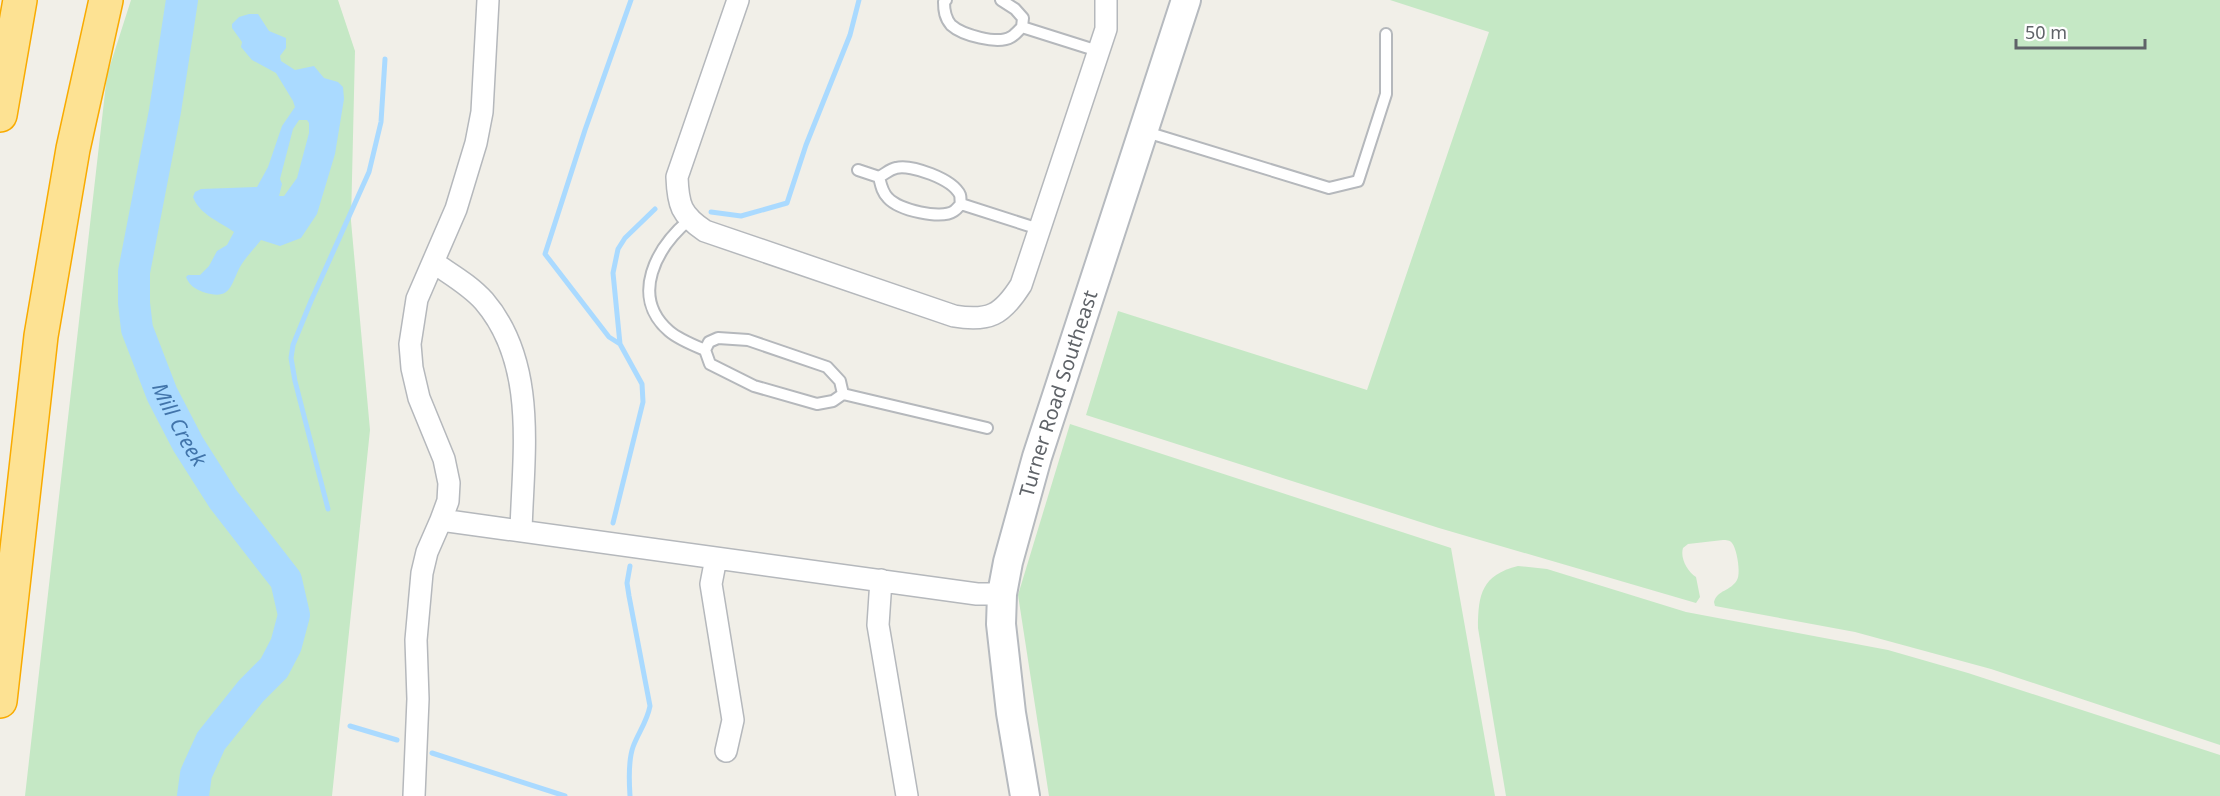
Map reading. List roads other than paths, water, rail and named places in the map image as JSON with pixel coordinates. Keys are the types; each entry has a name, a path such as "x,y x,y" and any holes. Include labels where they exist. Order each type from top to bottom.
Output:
{"highway":[{"path":"0,115 20,0"},
{"path":"0,701 12,577 42,325 73,149 106,0"}],"main road":[{"name":"Turner Road Southeast","path":"1025,796 1005,670 1001,624 1002,594 1008,562 1030,480 1186,0"}],"street":[{"path":"414,796 418,699 416,640 422,573 427,552 448,501 450,483 444,459 419,398 412,368 410,344 417,299 456,209 476,143 482,112 488,0"},
{"path":"738,0 677,177 681,208 689,220 705,231 954,316 975,320 993,315 1011,301 1021,285 1106,29 1106,0"},
{"path":"433,262 460,280 483,300 509,342 518,371 523,403 521,531"},
{"path":"441,520 977,594 1002,594"},
{"path":"716,558 711,584 734,720 726,751"},
{"path":"881,580 878,625 907,796"}],"lane":[{"path":"942,1 944,12 951,25 971,35 990,40 1010,39 1022,27 1023,18 1015,9 1001,0"},
{"path":"1022,27 1098,51"},
{"path":"1143,131 1329,188 1358,181 1386,94 1386,34"},
{"path":"858,170 879,177 895,168 910,167 953,186 960,194 961,204 954,212 938,215 914,211 890,200 881,188 879,177"},
{"path":"961,204 1039,229"},
{"path":"689,220 672,234 653,265 650,287 653,311 669,331 705,350 710,364 754,386 817,404 833,401 843,394 987,428"},
{"path":"705,350 709,342 718,338 748,340 826,367 840,381 843,394"}],"water":[{"path":"258,14 269,31 286,38 286,48 280,56 281,61 295,70 314,66 324,78 338,82 343,87 344,99 335,154 317,214 301,238 280,246 261,240 242,264 228,290 219,295 195,288 186,277 200,275 209,266 217,251 227,245 234,232 200,209 193,197 195,192 201,189 257,187 268,167 282,126 295,107 276,73 252,60 241,47 242,42 232,28 232,24 239,17","holes":["299,120 307,120 309,133 297,178 284,196 279,196 282,184 280,179 293,129"]}],"waterway":[{"name":"Mill Creek","path":"182,0 165,111 134,272 137,329 162,394 188,444 223,499 286,580 294,615 286,645 274,668 251,691 211,741 196,774 193,796"},
{"path":"620,344 609,337 545,254 585,130 631,0"},
{"path":"711,212 741,216 787,203 806,145 850,35 859,0"},
{"path":"328,509 291,358 293,345 311,301 369,172 381,122 385,59"},
{"path":"613,523 643,402 642,384 620,344 613,273 618,249 625,238 655,209"},
{"path":"630,566 627,583 650,706 631,753 630,796"},
{"path":"350,726 397,740"},
{"path":"432,753 565,796"}]}
